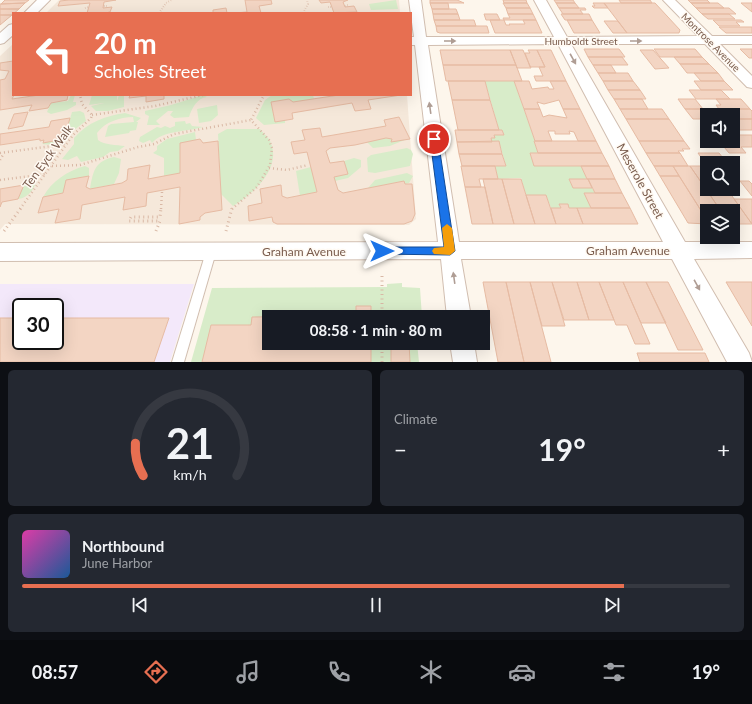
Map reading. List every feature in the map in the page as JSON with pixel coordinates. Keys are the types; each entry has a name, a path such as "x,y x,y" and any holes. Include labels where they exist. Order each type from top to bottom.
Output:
{"street":[{"path":"31,12 44,0"},
{"path":"415,0 416,41 458,310"},
{"name":"Meserole Street","path":"540,0 740,362"},
{"name":"Montrose Avenue","path":"669,0 752,84"},
{"path":"0,41 12,29"},
{"name":"Humboldt Street","path":"416,41 752,40"},
{"path":"0,41 12,41"},
{"name":"Graham Avenue","path":"0,252 752,250"},
{"path":"463,350 465,362"}],"lane":[{"path":"178,362 211,252"}],"path":[{"path":"159,12 166,3 171,0"},
{"path":"304,12 308,4 307,0"},
{"path":"85,8 89,7"},
{"path":"80,96 83,107 92,114 155,106 199,96"},
{"path":"251,120 254,113 262,103 264,96"},
{"name":"Ten Eyck Walk","path":"4,231 52,166 76,130 91,119 92,114"},
{"path":"52,166 80,165 138,147 154,144 174,134 251,120"},
{"path":"226,231 233,206 257,188 266,176 272,156 270,141 263,131 251,120"},
{"path":"0,153 67,144"},
{"path":"0,160 4,153"},
{"path":"269,168 287,170 308,164"},
{"path":"0,180 46,174"},
{"path":"156,231 160,221 129,221 131,217 160,217 162,192"},
{"path":"382,276 382,310"},
{"path":"382,350 382,362"}],"shaded area":[{"path":"59,0 399,0 400,12 47,12"},
{"path":"12,45 12,96 407,96 416,219 409,225 5,224 0,230 0,56"},
{"path":"0,284 194,284 170,362 0,362"}],"green space":[{"path":"396,0 398,9 371,10 369,4"},
{"path":"485,81 514,81 538,153 530,153 534,165 581,166 587,179 569,179 573,188 592,188 595,193 585,193 591,208 569,208 567,204 560,205 561,208 551,208 546,195 526,195 521,178 498,179 495,166 506,166 499,142 492,142 491,138 495,138 494,135 504,135 502,130 499,130"},
{"path":"70,96 75,96 73,102 76,102 76,105 67,110 51,114 47,112 51,103 68,101"},
{"path":"92,96 117,96 117,101 119,96 124,96 124,107 108,111 96,111 91,106 104,103 89,105"},
{"path":"200,96 207,97 198,101 193,107 189,117 174,118 170,115 173,111 168,111 156,121 160,125 147,125 149,116 145,114 145,111"},
{"path":"271,96 313,96 314,99 293,102 271,102 275,122 285,120 285,123 264,125 256,118 265,100"},
{"path":"217,105 218,115 211,121 199,123 197,109"},
{"path":"80,111 84,113 86,121 70,133 66,140 53,145 42,144 64,139 72,112"},
{"path":"125,113 141,118 136,122 138,122 136,130 130,131 129,133 105,137 108,126 111,124 134,122 133,117 128,117 108,123 97,133 98,140 101,142 125,146 118,151 110,152 103,157 81,162 77,156 68,160 62,159 74,144 74,138 79,132 104,118"},
{"path":"185,121 186,124 190,123 192,126 203,127 162,136 152,143 150,140 143,143 139,141 140,137 157,127 161,128 165,126 170,128 175,126 175,122"},
{"path":"227,129 260,129 270,141 273,151 273,161 264,179 249,195 233,206 221,194 218,134"},
{"path":"195,132 196,140 181,143 180,173 164,176 164,158 153,153 157,150 157,146 167,139"},
{"path":"386,138 392,139 391,142 407,139 390,146 373,148 366,141"},
{"path":"407,148 411,150 413,154 410,166 375,173 368,172 367,158 371,155"},
{"path":"114,157 121,159 119,173 114,184 90,189 92,177 99,164"},
{"path":"354,158 361,160 361,167 348,178 335,181 334,177 347,174 344,161"},
{"path":"85,166 89,168 89,176 67,180 63,193 43,197 55,181 72,171"},
{"path":"311,167 317,192 300,196 296,171"},
{"path":"407,173 413,176 409,183 405,184 404,181 368,188 375,180"},
{"path":"37,177 36,181 29,194 18,199 26,179"},
{"path":"402,283 402,287 420,288 422,310 262,310 262,350 418,350 419,362 191,362 212,288 387,287 387,284"}],"building":[{"path":"5,0 29,0 25,3 1,4"},
{"path":"116,0 104,2 103,8 112,7 110,12 87,12 90,3 58,6 60,1"},
{"path":"245,0 271,0 272,4 259,6 261,12 247,12"},
{"path":"319,0 348,0 343,2 345,7 354,6 357,12 334,12 330,2 321,3"},
{"path":"430,0 457,0 464,3 430,3"},
{"path":"503,0 526,0 527,3 504,3"},
{"path":"554,0 573,0 575,3 556,3"},
{"path":"619,0 650,0 652,3 621,3"},
{"path":"688,0 707,0 710,3 691,3"},
{"path":"25,3 19,9 0,9 0,4"},
{"path":"430,3 448,3 449,9 432,9"},
{"path":"503,3 527,3 530,8 506,8"},
{"path":"556,3 575,3 579,8 559,8"},
{"path":"593,3 604,3 608,8 594,8 592,6 595,6"},
{"path":"604,3 655,3 680,30 679,33 627,33"},
{"path":"691,3 718,3 724,8 696,8"},
{"path":"741,3 752,3 752,12"},
{"path":"226,8 227,12 213,12 213,10"},
{"path":"506,8 530,8 533,14 508,14"},
{"path":"559,8 585,8 586,10 580,10 583,14 563,14"},
{"path":"696,8 729,8 736,14 702,14"},
{"path":"0,9 19,9 16,12 12,12 12,15 0,15"},
{"path":"432,9 456,9 458,14 433,14"},
{"path":"433,14 458,14 460,20 434,20"},
{"path":"484,14 497,14 500,20 486,20"},
{"path":"508,14 533,14 536,20 504,20 503,18 510,18"},
{"path":"561,14 589,14 592,20 565,20"},
{"path":"702,14 729,14 735,19 708,19"},
{"path":"0,15 12,15 0,25"},
{"path":"434,20 474,20 476,26 436,26"},
{"path":"490,20 504,20 506,25 510,25 509,24 525,24 523,20 536,20 542,33 495,33"},
{"path":"567,20 592,20 600,33 574,33"},
{"path":"713,20 741,20 744,22 736,22 740,26 719,26"},
{"path":"604,21 618,21 627,33 613,33"},
{"path":"436,26 487,26 489,33 440,33 437,32"},
{"path":"719,27 752,27 752,33 726,33"},
{"path":"584,49 619,49 625,57 588,57"},
{"path":"654,49 695,49 702,57 660,57"},
{"path":"740,49 752,49 752,58 749,58"},
{"path":"440,50 510,50 516,65 443,65"},
{"path":"510,50 523,50 531,68 517,68"},
{"path":"528,50 537,50 545,67 530,67 525,53 530,53"},
{"path":"537,50 551,50 566,81 536,81 534,76 543,76 539,67 545,67"},
{"path":"640,50 653,50 669,68 655,69"},
{"path":"588,57 622,57 628,65 593,65"},
{"path":"674,57 702,57 709,64 680,64"},
{"path":"12,61 12,96 14,96 12,99 32,96 68,96 67,100 51,103 48,108 29,111 32,105 0,110 0,80 5,79 9,71 0,70 0,63"},
{"path":"680,64 709,64 718,73 687,73"},
{"path":"443,65 516,65 522,81 446,81"},
{"path":"593,65 611,65 616,73 598,73"},
{"path":"598,73 628,73 633,81 603,81"},
{"path":"694,73 718,73 724,81 701,81"},
{"path":"448,81 485,81 490,100 452,100"},
{"path":"514,81 529,81 532,89 548,87 549,89 554,89 550,81 566,81 580,109 563,109 559,100 544,104 537,102 540,109 524,109"},
{"path":"603,81 633,81 640,90 608,90"},
{"path":"694,81 724,81 733,90 701,90"},
{"path":"608,90 640,90 646,99 614,99"},
{"path":"689,90 721,90 730,99 696,99"},
{"path":"130,96 146,96 129,98"},
{"path":"146,96 164,96 164,99 146,102"},
{"path":"332,96 394,96 368,100 371,109 355,111 352,103 292,113 293,119 275,122 271,102 289,99 293,102"},
{"path":"614,99 642,99 648,109 620,109"},
{"path":"678,99 695,99 702,108 700,109 685,109"},
{"path":"716,99 741,99 750,109 718,108 716,105 721,105"},
{"path":"452,100 490,100 499,130 458,130"},
{"path":"524,109 540,109 543,117 549,115 567,118 563,109 580,109 596,141 578,141 574,132 569,131 570,134 555,134 555,131 548,131 552,141 535,141"},
{"path":"620,109 662,109 669,119 626,119"},
{"path":"685,109 700,109 700,119 693,119"},
{"path":"740,109 750,109 752,111 752,119 740,119"},
{"path":"28,112 23,126 8,129 14,114"},
{"path":"399,117 410,139 391,142 392,139 386,138 355,145 330,148 326,151 330,163 344,161 348,174 334,177 338,190 343,193 404,181 405,184 412,184 415,214 412,221 404,224 277,224 273,222 272,217 249,221 248,206 262,203 260,189 281,185 282,196 287,198 317,192 307,152 294,154 291,142 305,140 302,130 320,128 322,137 386,126 384,120"},
{"path":"70,118 64,139 43,143 44,140 40,141 40,139 0,145 0,134 49,127 51,121"},
{"path":"626,119 669,119 684,141 639,141"},
{"path":"740,119 752,119 752,130 740,130"},
{"path":"455,130 502,130 504,135 494,135 495,138 491,138 492,142 457,142"},
{"path":"740,135 752,135 752,147 741,147 746,153 729,153 725,148 740,148"},
{"path":"200,139 203,143 218,141 222,210 205,213 200,217 200,220 179,224 180,187 147,193 146,206 123,210 125,197 82,205 80,219 55,223 59,209 38,213 43,197 63,193 66,180 89,176 86,187 90,189 122,183 127,180 128,169 150,165 148,179 180,173 180,143"},
{"path":"499,141 502,154 459,154 457,142"},
{"path":"534,141 596,141 602,153 538,153"},
{"path":"639,141 684,141 690,149 682,149 684,151 678,151 680,153 646,153"},
{"path":"530,153 602,153 609,166 534,166"},
{"path":"646,153 680,153 688,166 654,166"},
{"path":"698,153 719,153 721,156 700,156"},
{"path":"459,154 502,154 506,166 462,166"},
{"path":"461,166 495,166 498,179 479,179 481,187 465,187"},
{"path":"581,166 609,166 615,179 587,179"},
{"path":"654,166 673,166 679,176 660,176"},
{"path":"673,166 690,166 700,181 700,196 711,196 716,204 700,204 700,209"},
{"path":"690,166 700,166 700,181"},
{"path":"660,176 679,176 700,209 700,224 688,223"},
{"path":"483,179 502,179 514,224 493,224"},
{"path":"502,179 521,179 535,224 514,224"},
{"path":"569,179 588,179 592,188 573,188"},
{"path":"588,179 615,179 622,193 595,193"},
{"path":"740,181 749,181 752,184 752,196"},
{"path":"24,185 18,199 2,202 0,207 0,189"},
{"path":"465,187 485,187 493,224 472,224"},
{"path":"584,193 622,193 630,208 591,208"},
{"path":"526,195 546,195 556,224 535,224"},
{"path":"711,196 732,196 738,204 716,204"},
{"path":"734,199 752,199 752,224 740,207 740,204 738,204"},
{"path":"559,204 568,204 569,208 577,208 583,224 556,224 551,208 561,208"},
{"path":"740,207 752,224 740,224"},
{"path":"577,208 630,208 638,224 583,224"},
{"path":"483,282 506,282 524,362 498,362 490,319 490,310 488,310"},
{"path":"506,282 530,282 551,362 524,362"},
{"path":"530,282 552,282 565,326 542,326"},
{"path":"552,282 577,282 589,320 564,320"},
{"path":"577,282 599,282 614,320 589,320"},
{"path":"599,282 623,282 650,344 635,344 627,325 616,325"},
{"path":"623,282 646,282 666,323 641,323"},
{"path":"646,282 668,282 703,350 678,350"},
{"path":"726,282 752,282 752,326"},
{"path":"356,306 371,306 371,310 356,310"},
{"path":"252,317 262,317 262,350 371,350 371,362 202,362 211,325 251,325"},
{"path":"0,318 12,318 12,350 64,350 64,318 169,318 154,362 0,362"},
{"path":"391,350 409,350 410,362 391,362"},
{"path":"637,353 705,353 709,362 640,362"}],"slow traffic":[{"path":"437,251 450,251 447,228"}],"route":[{"path":"382,251 450,251 434,139"}]}
